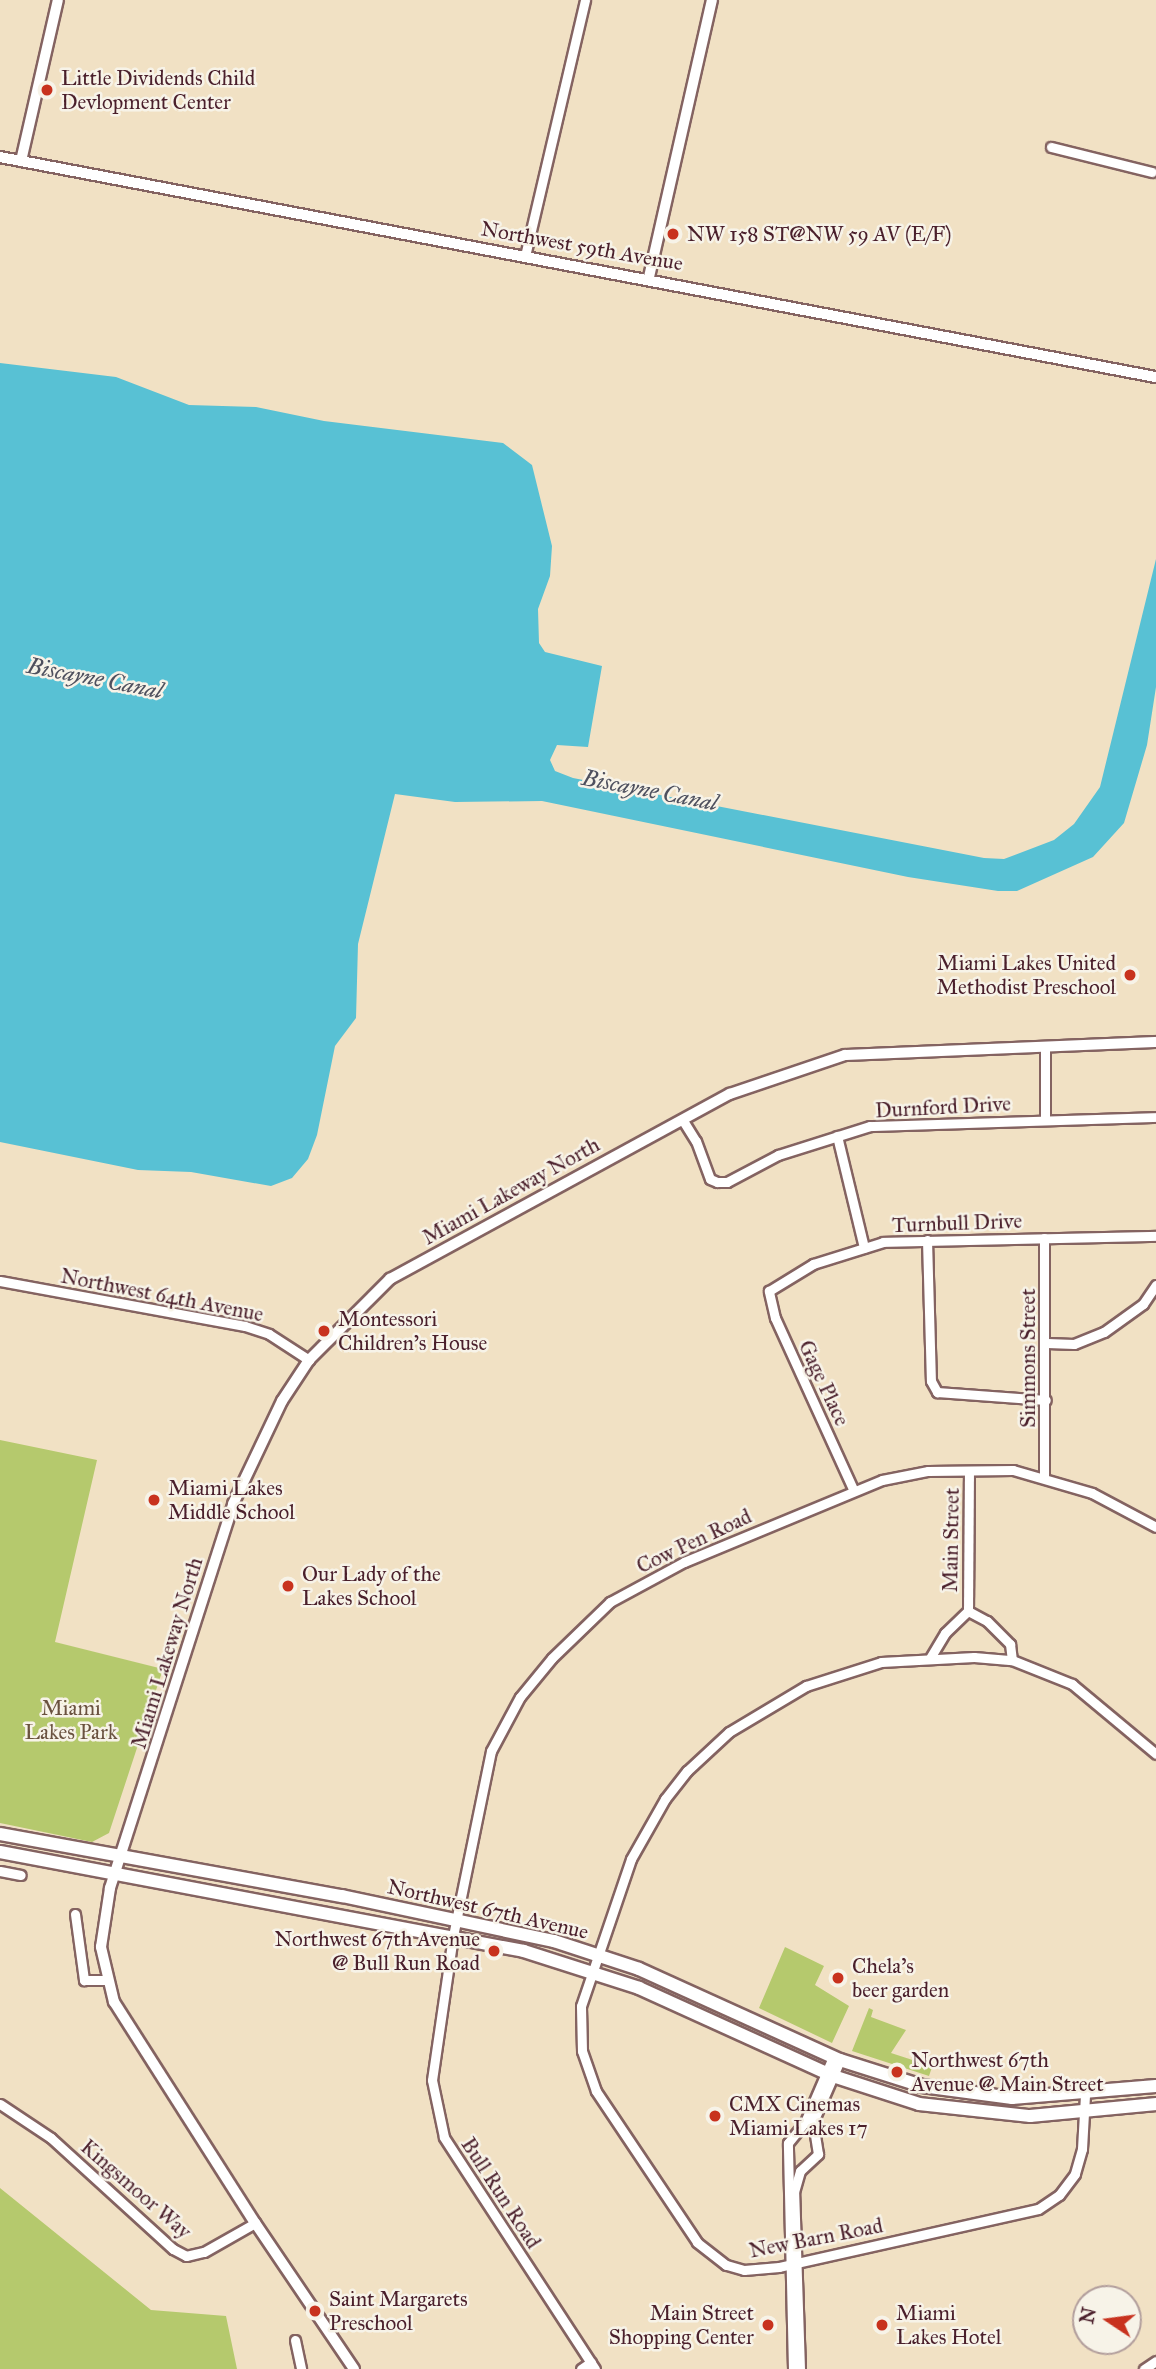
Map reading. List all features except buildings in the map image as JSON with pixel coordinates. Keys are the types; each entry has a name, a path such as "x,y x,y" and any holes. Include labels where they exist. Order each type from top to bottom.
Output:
{"main road":[{"name":"Northwest 67th Avenue","path":"0,1834 456,1919 596,1954 697,1994 837,2059 903,2082 979,2096 1085,2095 1156,2087"},
{"name":"Northwest 67th Avenue","path":"0,1852 453,1936 591,1970 830,2074 939,2108 997,2115 1084,2112 1156,2104"}],"street":[{"path":"21,161 58,0"},
{"path":"525,256 584,0"},
{"path":"649,277 712,0"},
{"path":"1051,147 1152,172"},
{"name":"Northwest 59th Avenue","path":"0,157 649,277 1156,377"},
{"name":"Miami Lakeway North","path":"354,2369 255,2223 114,2002 101,1947 102,1918 233,1504 282,1401 310,1360 390,1279 682,1119 772,1077 845,1055 1045,1050 1156,1042"},
{"path":"1045,1050 1045,1119"},
{"name":"Durnford Drive","path":"682,1119 696,1141 710,1179 717,1182 870,1126 1156,1117"},
{"path":"838,1136 864,1248"},
{"name":"Turnbull Drive","path":"769,1291 813,1264 864,1248 927,1240 1156,1236"},
{"name":"Simmons Street","path":"1044,1238 1047,1343 1044,1478"},
{"path":"927,1240 931,1381 937,1392 1046,1400"},
{"name":"Northwest 64th Avenue","path":"0,1281 254,1328 310,1360"},
{"path":"1047,1343 1074,1344 1104,1332 1143,1304 1156,1285"},
{"name":"Gage Place","path":"769,1291 775,1318 853,1489"},
{"name":"Cow Pen Road","path":"453,1936 491,1751 520,1697 552,1658 610,1602 684,1562 853,1489 928,1471 1013,1471 1044,1478 1132,1511 1156,1527"},
{"name":"Main Street","path":"930,1658 945,1633 968,1611 970,1471"},
{"name":"Main Street","path":"968,1611 987,1620 1010,1644 1012,1660"},
{"name":"New Barn Road","path":"1012,1660 930,1658 869,1665 806,1686 745,1720 711,1747 681,1778 649,1824 596,1954 580,2020 589,2076 685,2226 709,2255 726,2265 744,2270 793,2264 1038,2209 1059,2195 1075,2174 1085,2095"},
{"path":"1012,1660 1072,1684 1156,1755"},
{"path":"0,1871 21,1875"},
{"path":"75,1914 84,1980 108,1980"},
{"name":"Bull Run Road","path":"453,1936 432,2080 444,2137 593,2366"},
{"path":"800,2369 788,2144 805,2122 837,2059"},
{"path":"793,2369 794,2192 800,2171 818,2154 813,2122 830,2074"},
{"name":"Kingsmoor Way","path":"0,2104 51,2138 173,2249 186,2256 204,2252 255,2223"},
{"path":"295,2340 301,2369"},
{"path":"1144,2369 1156,2361"},
{"path":"581,2369 593,2366"}],"green space":[{"name":"Miami Lakes Park","path":"0,1440 97,1460 55,1642 163,1669 109,1833 92,1842 0,1823"},
{"path":"785,1947 824,1966 815,1985 849,2006 832,2043 759,2008"},
{"path":"869,2008 873,2010 871,2017 906,2030 891,2053 932,2067 929,2076 852,2051"},
{"path":"0,2188 151,2310 226,2316 237,2369 0,2369"}],"water":[{"name":"Biscayne Canal","path":"0,363 116,377 189,405 256,407 324,421 503,443 532,465 552,546 550,576 538,609 539,643 545,652 602,666 588,747 557,745 550,760 555,771 573,778 984,858 1004,859 1054,840 1074,824 1100,787 1156,559 1156,687 1147,745 1124,823 1093,857 1017,891 998,891 908,877 542,801 455,802 395,794 358,944 356,1018 335,1046 317,1135 308,1159 292,1178 271,1186 191,1172 138,1170 0,1142"}],"place":[{"name":"Little Dividends Child Devlopment Center","path":"47,90"},
{"name":"NW 158 ST@NW 59 AV (E/F)","path":"673,234"},
{"name":"Miami Lakes United Methodist Preschool","path":"1130,975"},
{"name":"Montessori Children's House","path":"324,1331"},
{"name":"Miami Lakes Middle School","path":"154,1500"},
{"name":"Our Lady of the Lakes School","path":"288,1586"},
{"name":"Northwest 67th Avenue @ Bull Run Road","path":"494,1951"},
{"name":"Chela's beer garden","path":"838,1978"},
{"name":"Northwest 67th Avenue @ Main Street","path":"897,2072"},
{"name":"CMX Cinemas Miami Lakes 17","path":"715,2116"},
{"name":"Saint Margarets Preschool","path":"315,2311"},
{"name":"Main Street Shopping Center","path":"768,2325"},
{"name":"Miami Lakes Hotel","path":"882,2325"}]}
